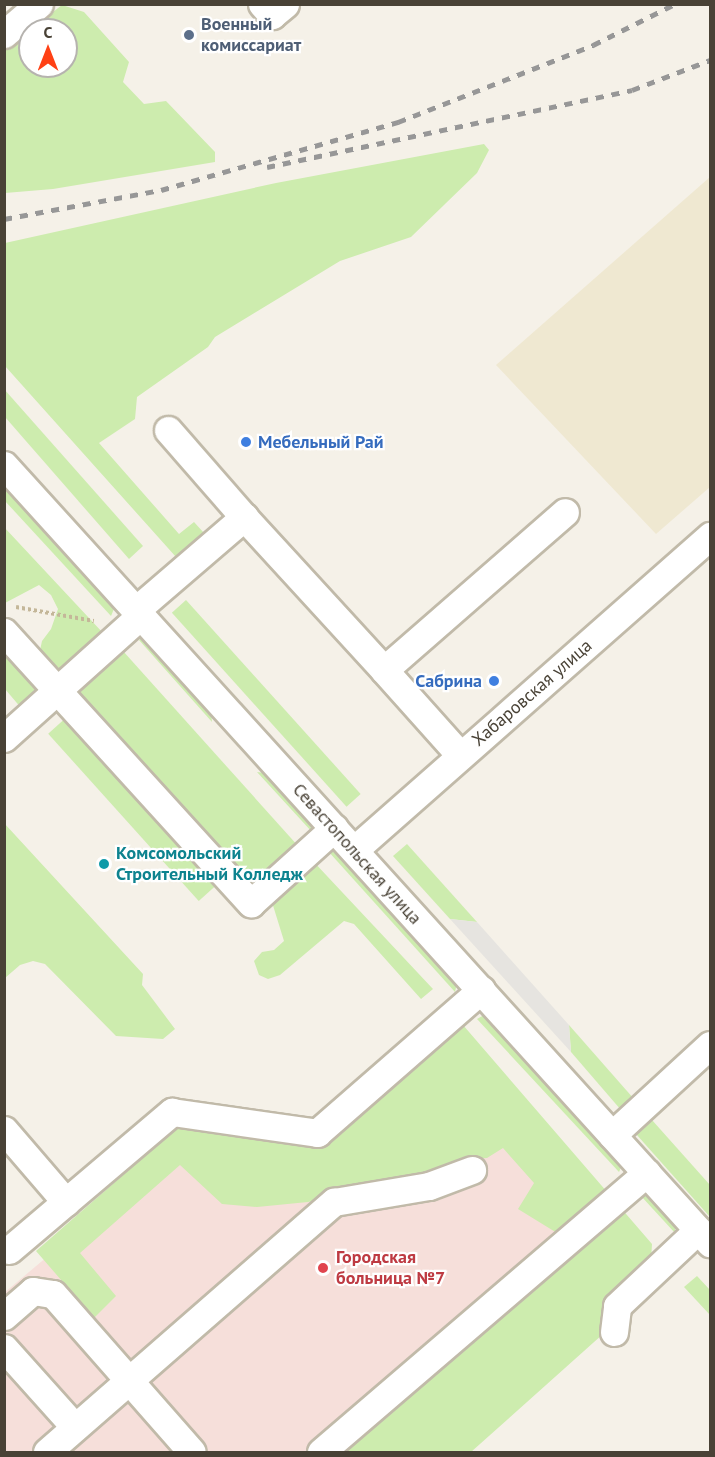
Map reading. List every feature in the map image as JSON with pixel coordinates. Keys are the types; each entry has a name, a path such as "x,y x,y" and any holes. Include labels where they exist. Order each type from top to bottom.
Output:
{"street":[{"path":"4,34 39,4"},
{"path":"262,4 272,15 285,4"},
{"path":"168,430 460,756"},
{"name":"Севастопольская улица","path":"4,465 704,1237"},
{"path":"384,670 565,512"},
{"path":"4,738 244,517"},
{"name":"Хабаровская улица","path":"354,850 711,536"},
{"path":"4,632 251,903 334,828"},
{"path":"9,1250 172,1112 317,1133 481,990"},
{"path":"612,1135 711,1045"},
{"path":"4,1130 66,1202"},
{"path":"47,1452 334,1202 429,1186 472,1170"},
{"path":"321,1452 647,1173"},
{"path":"614,1332 617,1306 704,1237"},
{"path":"4,1316 33,1291 53,1294 192,1452"},
{"path":"4,1348 75,1427"}],"path":[{"path":"4,606 98,622"}],"shaded area":[{"path":"710,177 710,487 656,534 496,365"},
{"path":"450,919 477,922 569,1025 571,1052"},
{"name":"Городская больница №7","path":"478,1061 608,1208 405,1452 5,1452 4,1293 185,1141 339,1158"}],"green space":[{"path":"62,5 84,12 129,62 123,82 144,104 166,101 215,152 215,162 53,189 5,193 4,50 18,39 18,78 78,78 78,18 45,18"},
{"path":"484,144 489,150 477,173 411,237 340,261 215,337 208,347 137,397 135,419 99,443 179,534 194,522 204,533 176,557 5,366 5,243 276,183"},
{"path":"4,389 143,546 129,559 5,417"},
{"path":"4,472 118,599 111,616 5,501"},
{"path":"4,527 103,633 58,675 39,655 42,641 51,629 58,609 51,595 39,585 5,603"},
{"path":"186,600 361,794 347,807 172,613"},
{"path":"148,632 210,701 212,722 139,640"},
{"path":"4,645 44,690 22,709 5,689"},
{"path":"123,651 299,847 256,886 244,883 82,703 79,690"},
{"path":"69,715 220,882 199,901 48,734"},
{"path":"257,772 279,775 322,823 312,832"},
{"path":"4,823 143,974 142,985 175,1029 163,1039 116,1036 45,964 33,961 20,965 5,978"},
{"path":"337,843 457,983 455,992 328,851"},
{"path":"407,844 477,922 450,919 393,856"},
{"path":"312,860 433,989 421,999 354,924 344,921 280,975 268,979 259,975 254,961 262,952 274,950 284,941 271,899"},
{"path":"484,1015 492,1016 622,1165 619,1172 477,1019"},
{"path":"463,1025 652,1244 651,1261 603,1308 603,1334 471,1452 344,1452 608,1222 590,1204 557,1233 518,1209 534,1183 503,1148 487,1158 469,1159 447,1169 308,1202 257,1207 222,1204 180,1165 80,1253 116,1296 94,1318 36,1251 177,1128 325,1141"},
{"path":"569,1025 634,1099 621,1110 571,1052"},
{"path":"652,1120 710,1185 710,1217 636,1134"},
{"path":"641,1196 654,1196 675,1220 675,1233"},
{"path":"697,1276 710,1290 710,1315 684,1287"}],"railway":[{"path":"4,219 161,190 398,122 593,45 675,4"},
{"path":"267,167 632,90 710,60"}],"place":[{"name":"Военный комиссариат","path":"189,35"},
{"name":"Мебельный Рай","path":"246,442"},
{"name":"Сабрина","path":"494,681"},
{"name":"Комсомольский Строительный Колледж","path":"104,864"},
{"name":"Городская больница №7","path":"323,1268"}]}
